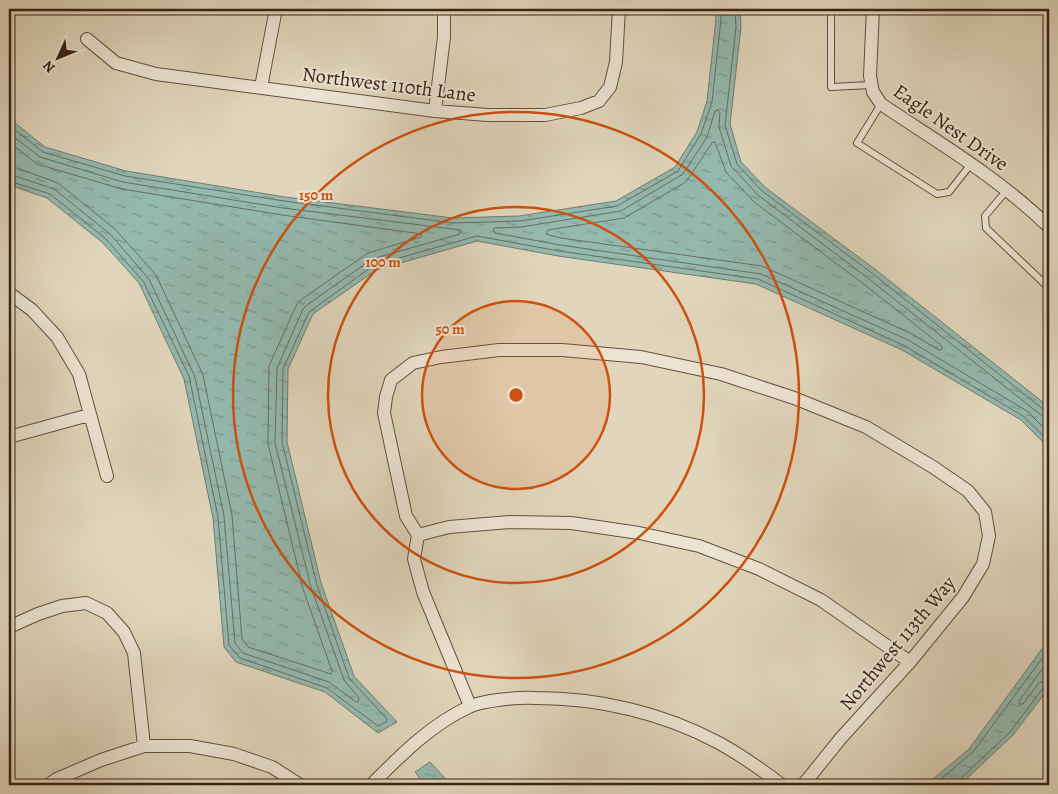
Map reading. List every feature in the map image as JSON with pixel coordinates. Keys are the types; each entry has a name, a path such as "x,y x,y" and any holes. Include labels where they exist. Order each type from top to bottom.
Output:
{"street":[{"path":"261,87 274,9"},
{"path":"435,111 444,37 444,9"},
{"name":"Northwest 110th Lane","path":"87,39 116,63 156,74 435,111 488,115 545,115 582,108 599,101 610,87 616,62 620,9"},
{"name":"Eagle Nest Drive","path":"873,9 870,76 873,92 881,104 1007,190 1049,226"},
{"path":"9,293 32,310 58,337 79,374 106,476"},
{"name":"Northwest 113th Way","path":"418,535 406,516 384,414 386,397 392,380 413,363 441,357 499,350 562,350 641,358 721,374 794,398 866,427 933,467 968,491 985,512 989,536 983,564 963,597 910,662 841,738 803,785"},
{"path":"9,437 89,415"},
{"path":"470,706 423,592 414,559 418,535 449,527 510,522 571,523 639,533 699,546 759,569 821,600 910,662"},
{"path":"9,627 62,606 86,603 108,613 124,632 134,653 144,746"},
{"path":"371,785 402,754 431,730 470,706 517,697 569,698 622,707 675,723 719,743 758,767 782,785"},
{"path":"48,785 57,779 101,760 144,746 190,746 234,754 272,767 300,785"}],"lane":[{"path":"831,9 831,86 871,85"},
{"path":"881,104 857,143 937,194 949,192 971,164"},
{"path":"1007,190 984,216 986,228 1049,288"}],"water":[{"path":"715,9 740,9 741,27 730,124 741,162 766,188 876,270 1049,407 1049,448 1021,420 902,350 756,284 558,256 477,241 376,270 313,314 288,369 287,442 321,583 354,676 397,722 378,733 325,692 236,662 224,647 213,518 184,379 139,283 103,243 47,198 9,185 9,118 45,147 126,171 285,197 453,218 519,216 616,201 675,167 697,132 707,101 716,19"},
{"path":"1049,639 1049,688 1013,735 960,785 926,785 969,749"},
{"path":"430,762 451,785 425,785 415,772"}]}
